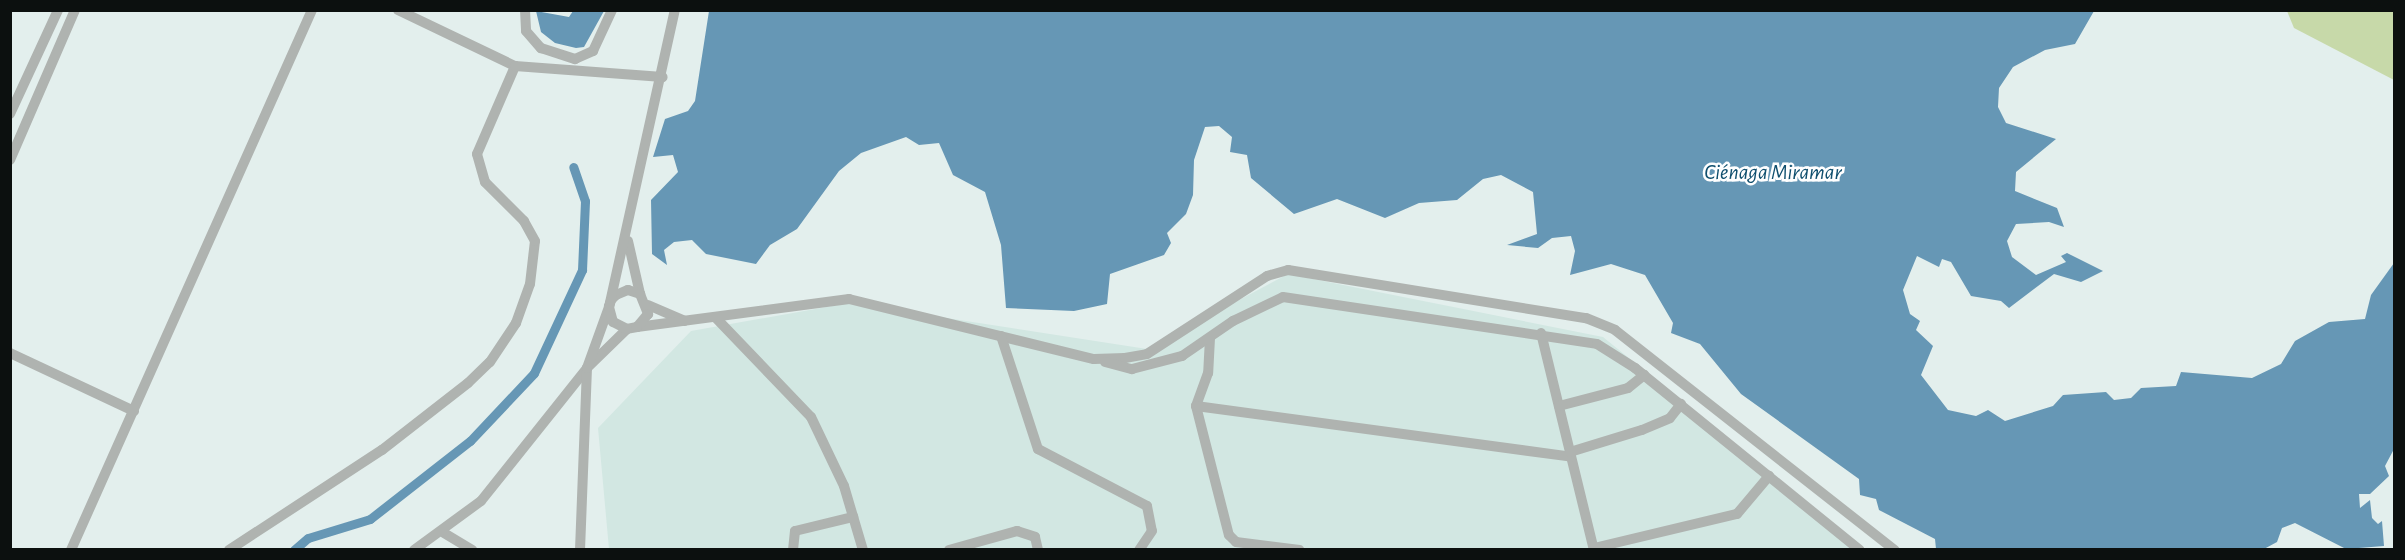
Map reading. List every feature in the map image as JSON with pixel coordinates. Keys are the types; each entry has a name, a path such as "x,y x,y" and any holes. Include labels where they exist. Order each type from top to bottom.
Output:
{"street":[{"path":"10,114 58,10"},
{"path":"10,160 75,10"},
{"path":"71,549 312,10"},
{"path":"398,10 515,66 663,77"},
{"path":"525,10 526,31 541,48 575,59 593,51 612,10"},
{"path":"580,549 587,368 609,307 628,238 675,10"},
{"path":"229,549 382,450 490,362 516,323 530,284 535,241 524,221 485,182 477,154 515,66"},
{"path":"628,238 640,294 648,305 688,322"},
{"path":"1094,359 1148,354 1279,271 1586,318 1615,330 1895,549"},
{"path":"609,307 621,292 640,294"},
{"path":"609,307 613,322 632,328 849,299 1132,369 1152,367 1210,338 1258,306 1283,297 1541,333 1597,344 1644,375 1860,549"},
{"path":"414,549 444,533 496,484 587,368 632,328 648,305"},
{"path":"716,318 805,409 844,486 862,549"},
{"path":"1541,333 1594,549 1737,514 1769,476"},
{"path":"1001,336 1038,449 1147,506 1152,531 1139,549"},
{"path":"1210,338 1208,373 1196,406 1229,535 1236,542 1299,549"},
{"path":"10,353 134,411"},
{"path":"1559,406 1628,388 1644,375"},
{"path":"1196,406 1570,454 1661,422 1681,404"},
{"path":"793,549 795,531 853,517"},
{"path":"949,549 1017,531 1035,537 1038,549"},
{"path":"444,533 472,549"}],"shaded area":[{"path":"1288,274 1603,337 1864,549 609,549 598,428 691,331 849,303 1147,349"}],"green space":[{"path":"2287,11 2394,11 2394,80 2294,28"}],"water":[{"path":"536,11 569,17 573,11 604,11 584,47 576,48 555,43 541,32"},
{"name":"Ciénaga Miramar","path":"709,11 2094,11 2075,44 2045,50 2013,67 1999,88 1998,107 2006,123 2056,139 2016,172 2015,191 2057,208 2064,227 2049,222 2016,224 2007,241 2012,257 2036,275 2066,262 2061,256 2067,253 2103,271 2081,282 2054,274 2009,308 2001,301 1971,296 1951,262 1942,259 1939,267 1917,256 1903,290 1910,314 1920,321 1916,330 1933,346 1921,375 1948,410 1976,416 1988,410 2005,421 2053,406 2063,395 2106,392 2114,400 2131,398 2141,388 2176,386 2181,372 2252,378 2281,364 2295,341 2329,322 2365,319 2371,295 2394,263 2394,449 2385,466 2389,476 2370,494 2359,494 2360,508 2370,500 2372,518 2378,524 2382,521 2384,546 2346,549 2295,523 2282,528 2277,542 2264,549 1936,549 1935,539 1879,510 1876,499 1860,495 1859,479 1741,394 1700,344 1671,333 1673,323 1645,275 1611,264 1570,275 1575,251 1571,236 1552,238 1538,248 1507,245 1537,234 1533,192 1501,175 1483,179 1457,200 1419,203 1385,218 1337,199 1294,214 1251,178 1247,155 1230,152 1232,137 1219,126 1205,127 1194,160 1193,195 1186,214 1167,233 1171,243 1164,255 1110,274 1107,304 1074,311 1006,308 1001,245 985,192 953,175 939,143 919,145 906,137 861,153 839,171 797,229 770,245 756,264 706,254 692,240 674,242 664,250 667,265 652,254 651,200 678,172 673,155 653,157 665,119 688,111 695,101"}],"waterway":[{"path":"294,550 308,538 370,519 470,441 534,373 582,270 585,201 573,167"}]}
